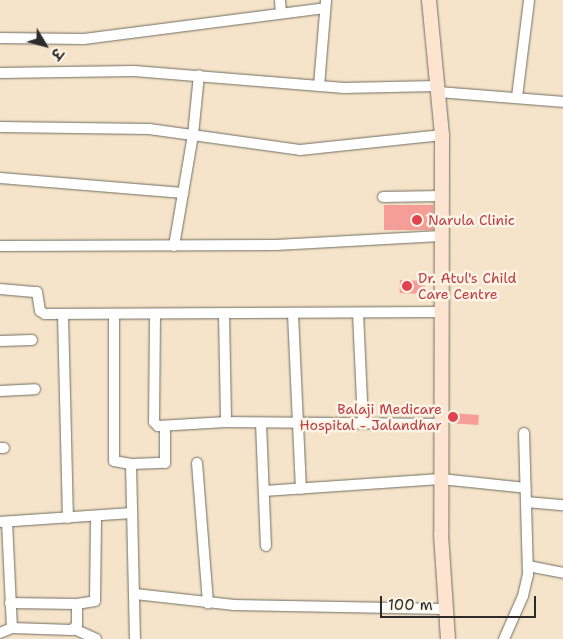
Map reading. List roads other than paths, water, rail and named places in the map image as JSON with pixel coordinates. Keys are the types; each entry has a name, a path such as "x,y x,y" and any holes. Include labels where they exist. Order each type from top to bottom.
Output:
{"street":[{"path":"280,0 281,13"},
{"path":"429,0 442,135 440,424 448,639"},
{"path":"517,97 529,0"},
{"path":"0,38 84,39 281,13 325,4 319,86"},
{"path":"0,73 134,71 319,86 437,89 563,102"},
{"path":"174,246 193,135 199,75"},
{"path":"0,127 149,129 300,150 442,135"},
{"path":"0,178 183,193"},
{"path":"383,197 441,196"},
{"path":"0,246 174,246 328,243 441,236"},
{"path":"0,289 35,291 42,313 63,315 441,312"},
{"path":"358,313 363,423"},
{"path":"114,314 113,459 116,463 131,464 167,462 166,427"},
{"path":"155,314 154,422 158,426 226,422 440,424"},
{"path":"224,314 226,422"},
{"path":"293,314 301,489"},
{"path":"63,315 68,518"},
{"path":"0,341 32,340"},
{"path":"0,391 35,389"},
{"path":"261,423 266,546"},
{"path":"504,639 523,596 528,566 524,433"},
{"path":"197,463 208,604"},
{"path":"131,464 135,639"},
{"path":"264,491 441,479 526,488"},
{"path":"526,502 563,505"},
{"path":"12,628 10,603 5,591 4,522 132,513"},
{"path":"10,603 92,603 97,595 96,517"},
{"path":"528,566 563,573"},
{"path":"135,594 208,604 446,609"},
{"path":"74,629 77,604"},
{"path":"0,633 12,628 74,629 96,639"}],"place":[{"name":"Narula Clinic","path":"417,220"},
{"name":"Dr. Atul's Child Care Centre","path":"407,286"},
{"name":"Balaji Medicare Hospital - Jalandhar","path":"453,417"}]}
